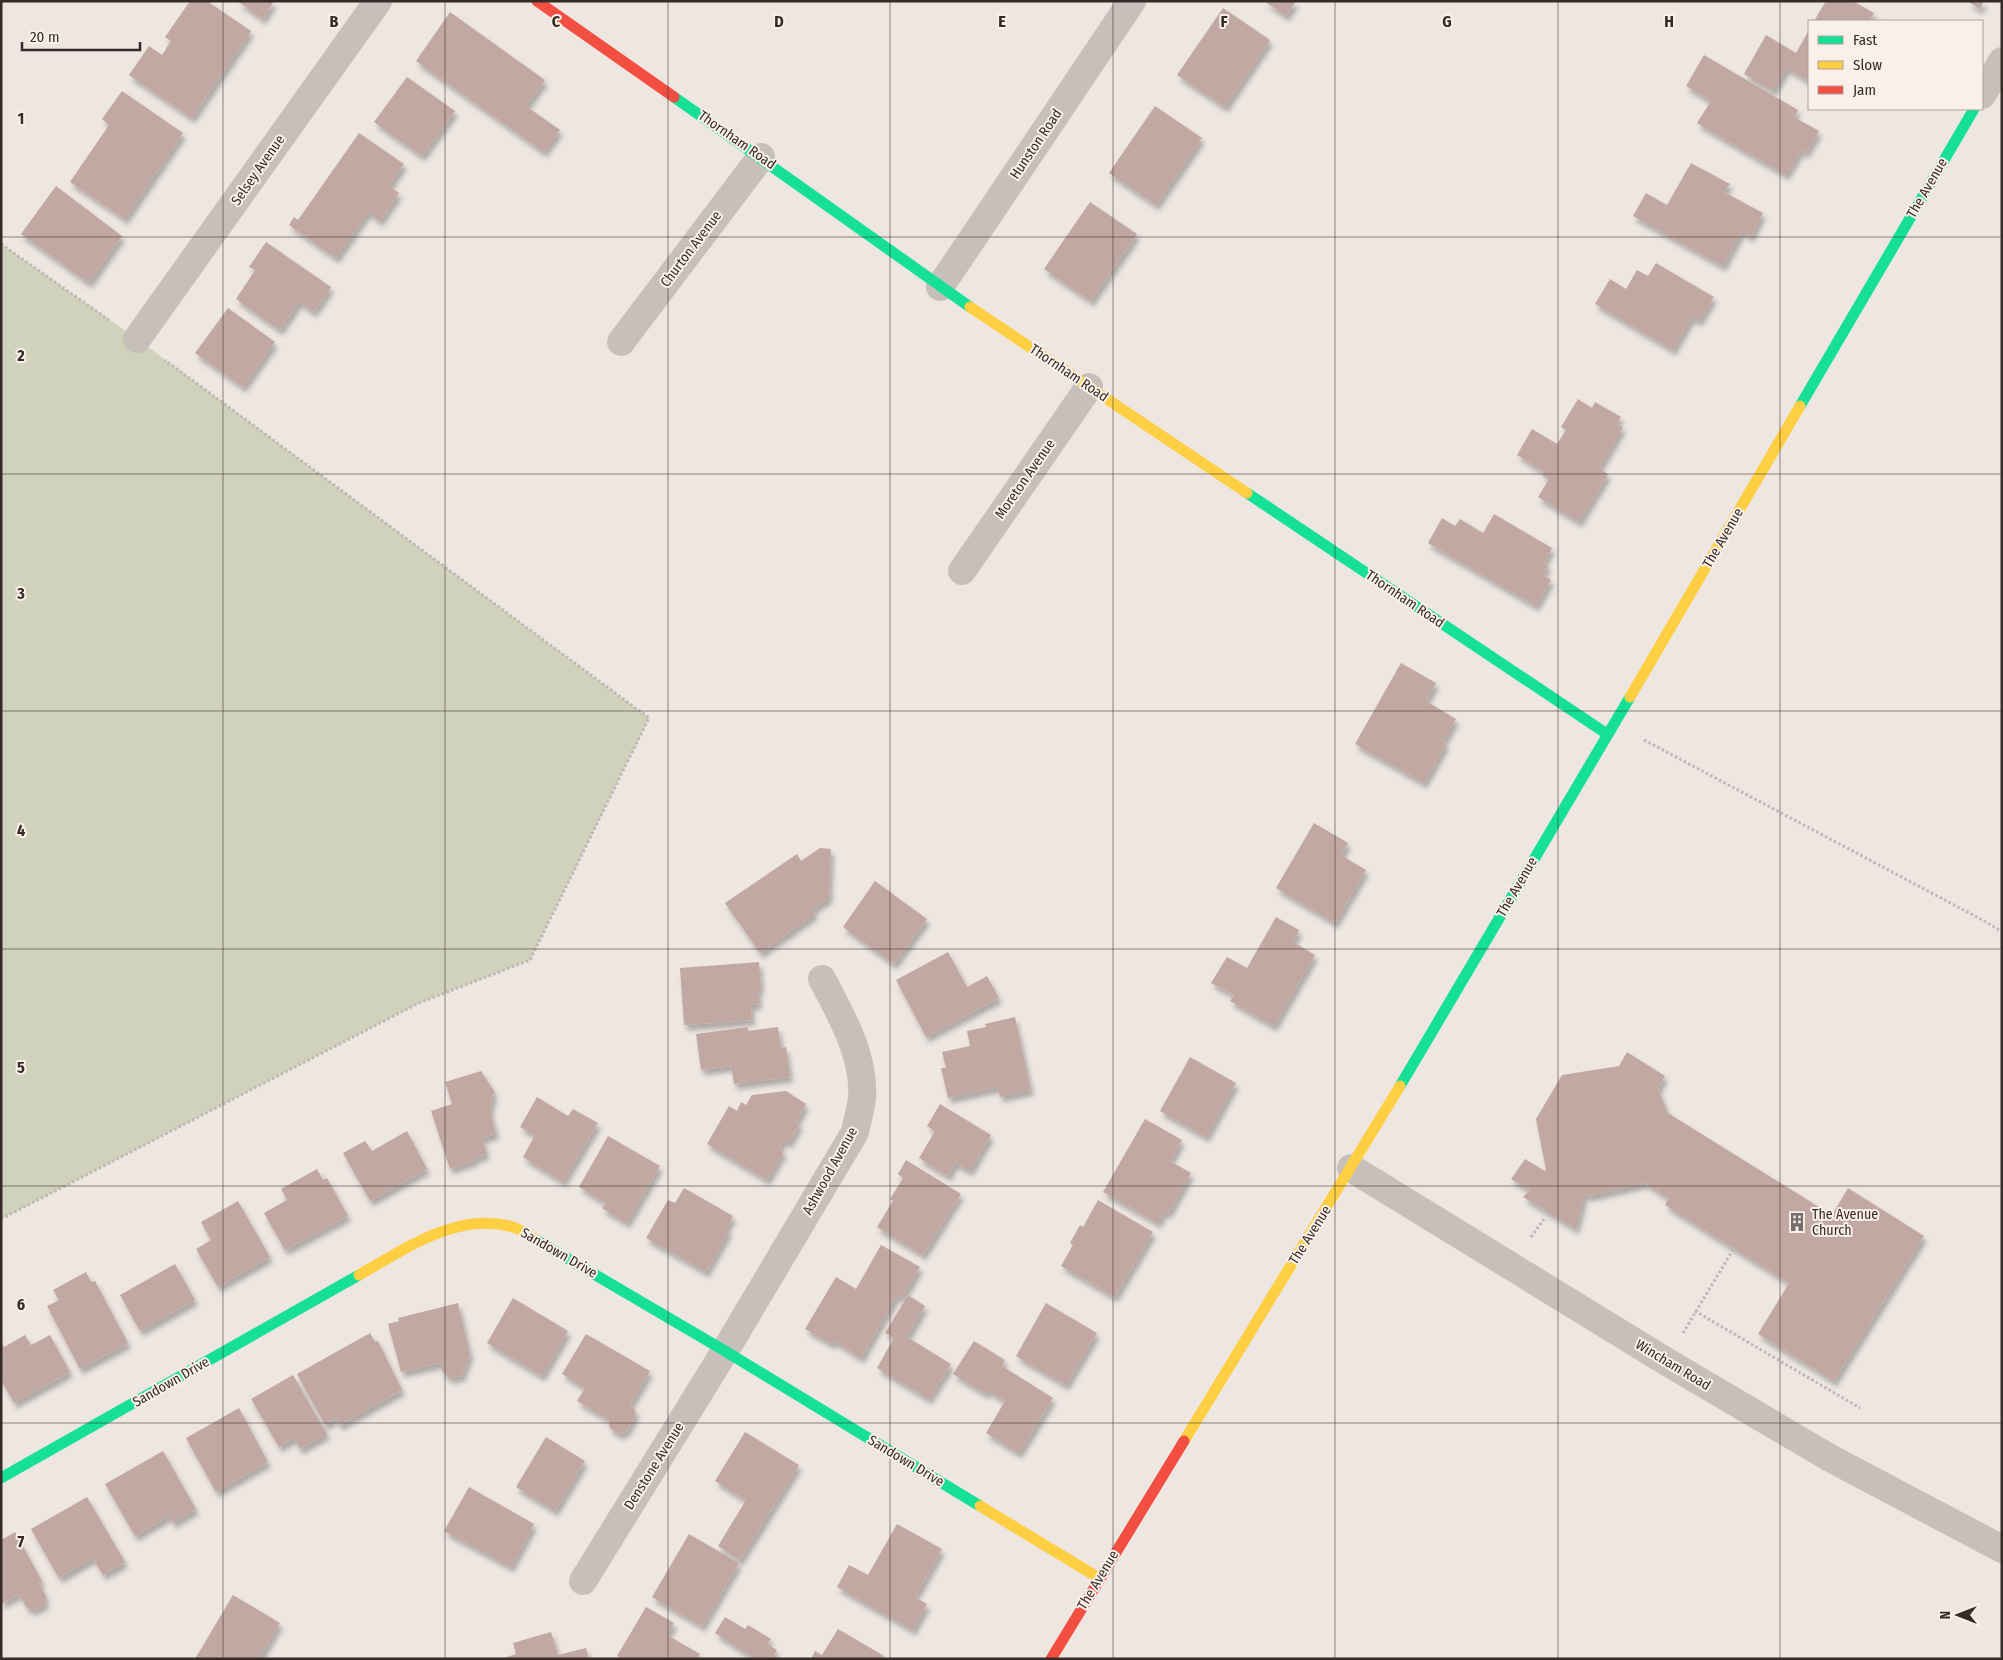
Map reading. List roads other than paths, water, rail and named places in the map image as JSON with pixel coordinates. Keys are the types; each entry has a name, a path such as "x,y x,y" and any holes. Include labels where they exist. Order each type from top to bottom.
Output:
{"street":[{"name":"Selsey Avenue","path":"137,339 378,1"},
{"name":"Thornham Road","path":"537,1 761,157 940,287 1607,734"},
{"name":"Hunston Road","path":"940,287 1132,1"},
{"path":"1983,93 2002,61"},
{"name":"The Avenue","path":"1051,1659 1351,1168 1973,110"},
{"name":"Churton Avenue","path":"621,342 761,157"},
{"name":"Moreton Avenue","path":"962,571 1089,387"},
{"name":"Ashwood Avenue","path":"726,1351 854,1132 862,1097 859,1066 846,1024 822,979"},
{"name":"Wincham Road","path":"1351,1168 1667,1362 1813,1448 2002,1549"},
{"name":"Sandown Drive","path":"1,1478 426,1238 450,1228 484,1223 514,1227 726,1351 1099,1578"},
{"name":"Denstone Avenue","path":"583,1582 726,1351"}],"place":[{"name":"The Avenue Church","path":"1797,1222"}]}
